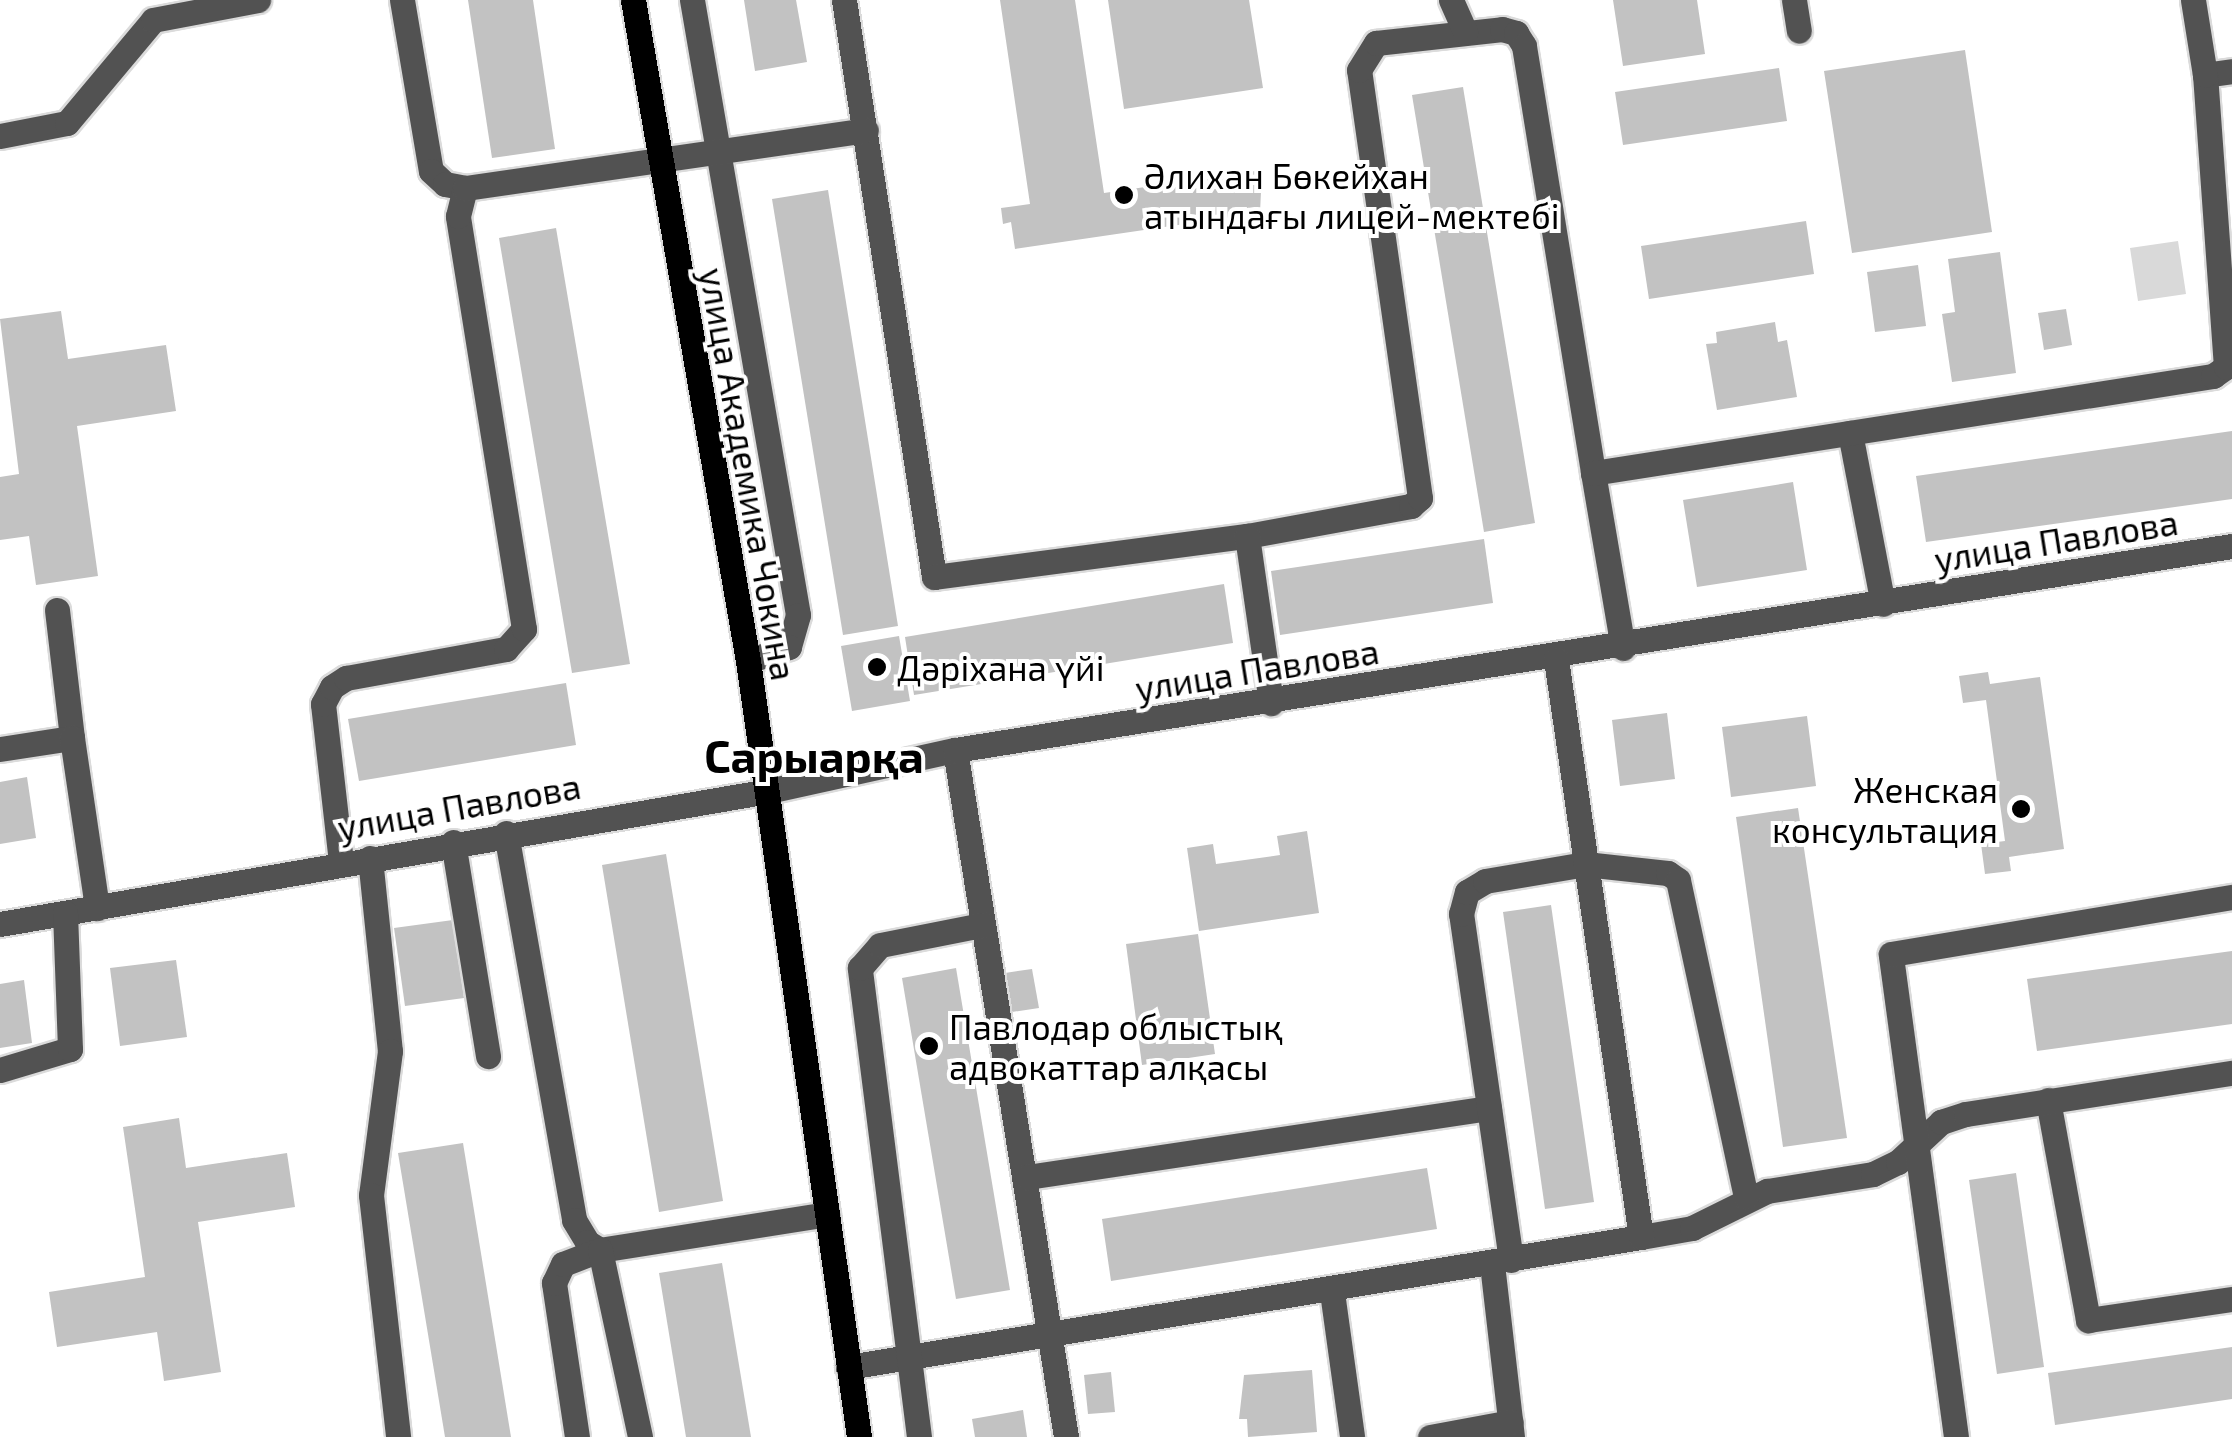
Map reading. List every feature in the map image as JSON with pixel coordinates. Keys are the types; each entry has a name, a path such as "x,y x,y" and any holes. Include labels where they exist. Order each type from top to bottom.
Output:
{"main road":[{"name":"улица Академика Чокина","path":"633,0 658,163 748,662 860,1437"}],"street":[{"path":"0,136 67,123 153,20 258,0"},
{"path":"402,0 431,171 444,184 465,188 866,130"},
{"path":"692,0 798,616 789,647 748,662"},
{"path":"844,0 934,578 1247,536 1411,506 1420,498 1360,70 1376,43 1502,29 1516,33 1524,46 1622,648"},
{"path":"1451,0 1465,32"},
{"path":"1794,0 1799,31"},
{"path":"1594,473 2213,376 2226,367 2205,75 2193,0"},
{"path":"2205,75 2232,71"},
{"path":"341,862 322,704 332,686 346,678 506,648 524,629 458,216 465,188"},
{"path":"1850,433 1882,604"},
{"path":"1247,536 1271,703"},
{"name":"улица Павлова","path":"0,924 506,832 768,791 955,750 1556,659 2232,546"},
{"path":"57,610 98,908"},
{"path":"1556,659 1641,1237"},
{"path":"0,749 72,738"},
{"path":"955,750 1066,1437"},
{"path":"506,832 574,1220 600,1250 640,1437"},
{"path":"453,842 488,1056"},
{"path":"370,858 390,1052 371,1195 398,1437"},
{"path":"1430,1437 1512,1430 1489,1108 1463,901 1485,881 1585,864 1668,873 1678,880 1746,1197"},
{"path":"1956,1437 1891,954 2232,896"},
{"path":"0,1070 70,1048 65,913"},
{"path":"919,1437 860,968 880,944 982,926"},
{"path":"848,1367 1332,1292 1692,1228 1746,1197 1872,1174 1953,1118 2232,1073"},
{"path":"2048,1100 2088,1320 2232,1299"},
{"path":"1027,1177 1489,1108"},
{"path":"577,1437 554,1284 563,1264 600,1250 827,1214"},
{"path":"1332,1292 1352,1437"}],"shaded area":[{"path":"2178,241 2186,294 2138,301 2130,248"}],"building":[{"path":"468,0 533,0 555,149 492,158"},
{"path":"744,0 796,0 807,62 755,71"},
{"path":"1000,0 1075,0 1104,193 1262,170 1260,213 1015,249 1011,222 1003,224 1001,208 1030,204"},
{"path":"1108,0 1249,0 1263,88 1124,109"},
{"path":"1613,0 1697,0 1705,54 1623,66"},
{"path":"1965,50 1992,232 1852,253 1824,71"},
{"path":"1779,68 1787,121 1623,145 1615,92"},
{"path":"1463,87 1535,523 1484,532 1412,95"},
{"path":"828,190 898,626 843,635 772,199"},
{"path":"1806,221 1814,274 1649,299 1641,246"},
{"path":"556,228 630,664 572,673 499,238"},
{"path":"2000,252 2016,373 1952,382 1942,314 1955,312 1948,259"},
{"path":"1918,265 1926,326 1875,332 1867,272"},
{"path":"2066,309 2072,345 2044,350 2038,313"},
{"path":"61,311 68,359 166,345 176,411 77,426 98,576 36,585 29,536 0,540 0,477 19,474 0,319"},
{"path":"1775,322 1778,342 1787,340 1797,397 1717,410 1706,344 1717,343 1716,332"},
{"path":"2232,431 2232,499 1926,542 1916,476"},
{"path":"1793,482 1807,570 1697,587 1683,500"},
{"path":"1484,539 1493,603 1280,635 1271,571"},
{"path":"1224,584 1233,643 914,695 905,637"},
{"path":"899,636 910,701 852,711 841,646"},
{"path":"1988,672 1990,684 2040,677 2064,849 2009,857 2011,871 1985,874 1981,844 2005,841 1986,700 1963,703 1959,676"},
{"path":"566,683 576,745 359,781 348,719"},
{"path":"1667,713 1675,779 1620,786 1612,720"},
{"path":"1807,716 1816,786 1731,797 1722,727"},
{"path":"27,777 36,838 0,844 0,782"},
{"path":"1798,808 1847,1138 1783,1147 1736,817"},
{"path":"1307,831 1319,913 1199,931 1187,848 1213,844 1216,864 1280,855 1277,836"},
{"path":"666,854 723,1201 659,1212 602,865"},
{"path":"1551,905 1594,1202 1545,1209 1503,912"},
{"path":"453,920 464,998 405,1006 394,928"},
{"path":"1198,934 1215,1054 1142,1065 1126,944"},
{"path":"2232,951 2232,1024 2037,1051 2027,979"},
{"path":"176,960 187,1037 120,1046 110,968"},
{"path":"956,968 1010,1290 956,1299 902,978"},
{"path":"1032,969 1039,1008 1012,1012 1005,973"},
{"path":"24,980 32,1043 0,1048 0,984"},
{"path":"179,1118 186,1168 287,1153 295,1207 198,1222 221,1372 164,1381 157,1332 57,1347 49,1292 145,1277 123,1127"},
{"path":"463,1143 511,1437 445,1437 398,1153"},
{"path":"1427,1168 1437,1229 1111,1281 1102,1219"},
{"path":"2016,1173 2044,1367 1997,1374 1969,1180"},
{"path":"722,1263 751,1437 686,1437 659,1273"},
{"path":"2232,1347 2232,1399 2055,1425 2048,1373"},
{"path":"1312,1370 1317,1432 1248,1437 1247,1419 1239,1419 1244,1375"},
{"path":"1111,1372 1115,1412 1088,1414 1084,1375"},
{"path":"1023,1410 1027,1437 975,1437 972,1419"}],"place":[{"name":"Әлихан Бөкейхан атындағы лицей-мектебі","path":"1124,195"},
{"name":"Дәріхана үйі","path":"877,667"},
{"name":"Женская консультация","path":"2021,809"},
{"name":"Павлодар облыстық адвокаттар алқасы","path":"929,1046"}],"district":[{"name":"Сарыарқа","path":"814,756"}]}
